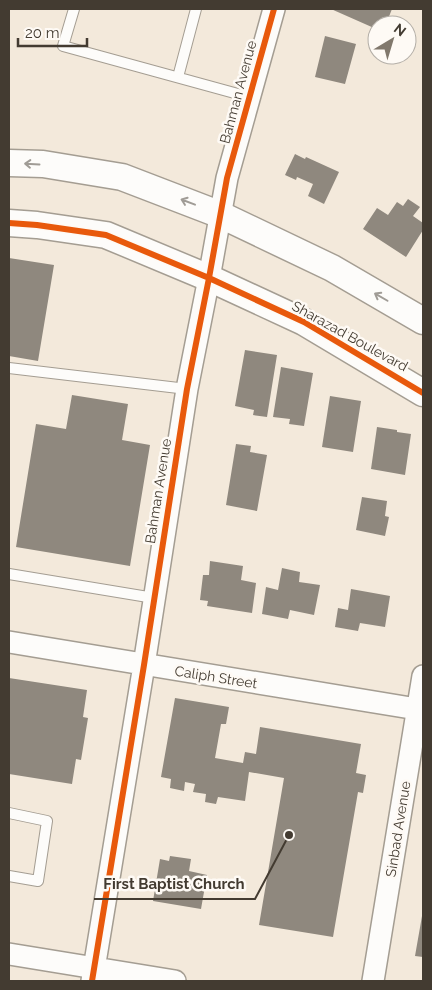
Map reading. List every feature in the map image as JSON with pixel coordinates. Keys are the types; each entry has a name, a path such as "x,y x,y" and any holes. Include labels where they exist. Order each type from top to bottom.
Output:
{"street":[{"name":"Bahman Avenue","path":"93,975 144,665 186,389 227,178 274,9"},
{"path":"9,162 43,164 122,177 221,215 332,268 423,322"},
{"name":"Sharazad Boulevard","path":"9,223 37,225 106,236 209,278 304,322 423,392"},
{"name":"Caliph Street","path":"9,642 421,710"},
{"name":"Sinbad Avenue","path":"373,981 421,710 423,676"},
{"path":"9,954 93,975 175,981"}],"lane":[{"path":"74,9 63,46 250,97"},
{"path":"178,77 196,9"},
{"path":"9,368 186,389"},
{"path":"9,574 154,598"},
{"path":"9,813 48,821 38,881 9,876"}],"building":[{"path":"331,9 392,9 390,15 367,15 367,25"},
{"path":"325,36 356,44 345,84 315,77"},
{"path":"295,154 339,172 324,204 308,196 313,184 297,177 296,180 285,175"},
{"path":"408,199 420,207 413,216 423,223 423,230 406,257 363,229 377,208 388,215 397,202 403,206"},
{"path":"9,258 54,265 38,361 9,356"},
{"path":"245,350 277,355 267,417 253,415 254,410 235,406"},
{"path":"281,367 313,373 304,426 289,424 290,419 273,417"},
{"path":"72,395 128,404 122,440 150,445 130,566 16,547 36,424 66,429"},
{"path":"330,396 361,401 353,452 322,447"},
{"path":"377,427 411,434 405,475 371,469"},
{"path":"236,444 251,446 250,452 267,455 257,511 226,505"},
{"path":"362,497 387,501 385,516 389,517 385,536 356,530"},
{"path":"210,561 243,566 241,580 256,583 252,613 207,606 208,601 200,600 203,575 209,575"},
{"path":"282,568 300,572 299,582 320,585 314,615 290,610 288,619 262,614 266,587 278,590"},
{"path":"351,589 390,596 385,627 360,623 358,631 335,627 338,608 348,610"},
{"path":"9,678 87,690 83,717 88,718 81,760 76,759 72,784 9,774"},
{"path":"175,698 229,707 226,724 221,724 215,758 243,763 245,752 256,754 260,727 361,744 356,773 366,775 363,793 358,792 333,937 259,925 284,778 249,772 245,801 218,797 216,804 205,802 206,794 193,792 195,784 185,782 184,791 170,788 171,779 161,777"},
{"path":"170,856 191,859 189,871 207,875 201,909 153,901 160,859 169,861"},
{"path":"423,916 423,957 415,956"}],"cycle path":[{"path":"92,981 187,389 227,178 274,9"},
{"path":"9,223 106,235 209,278 304,322 423,393"}],"place":[{"name":"First Baptist Church","path":"289,835"}]}
